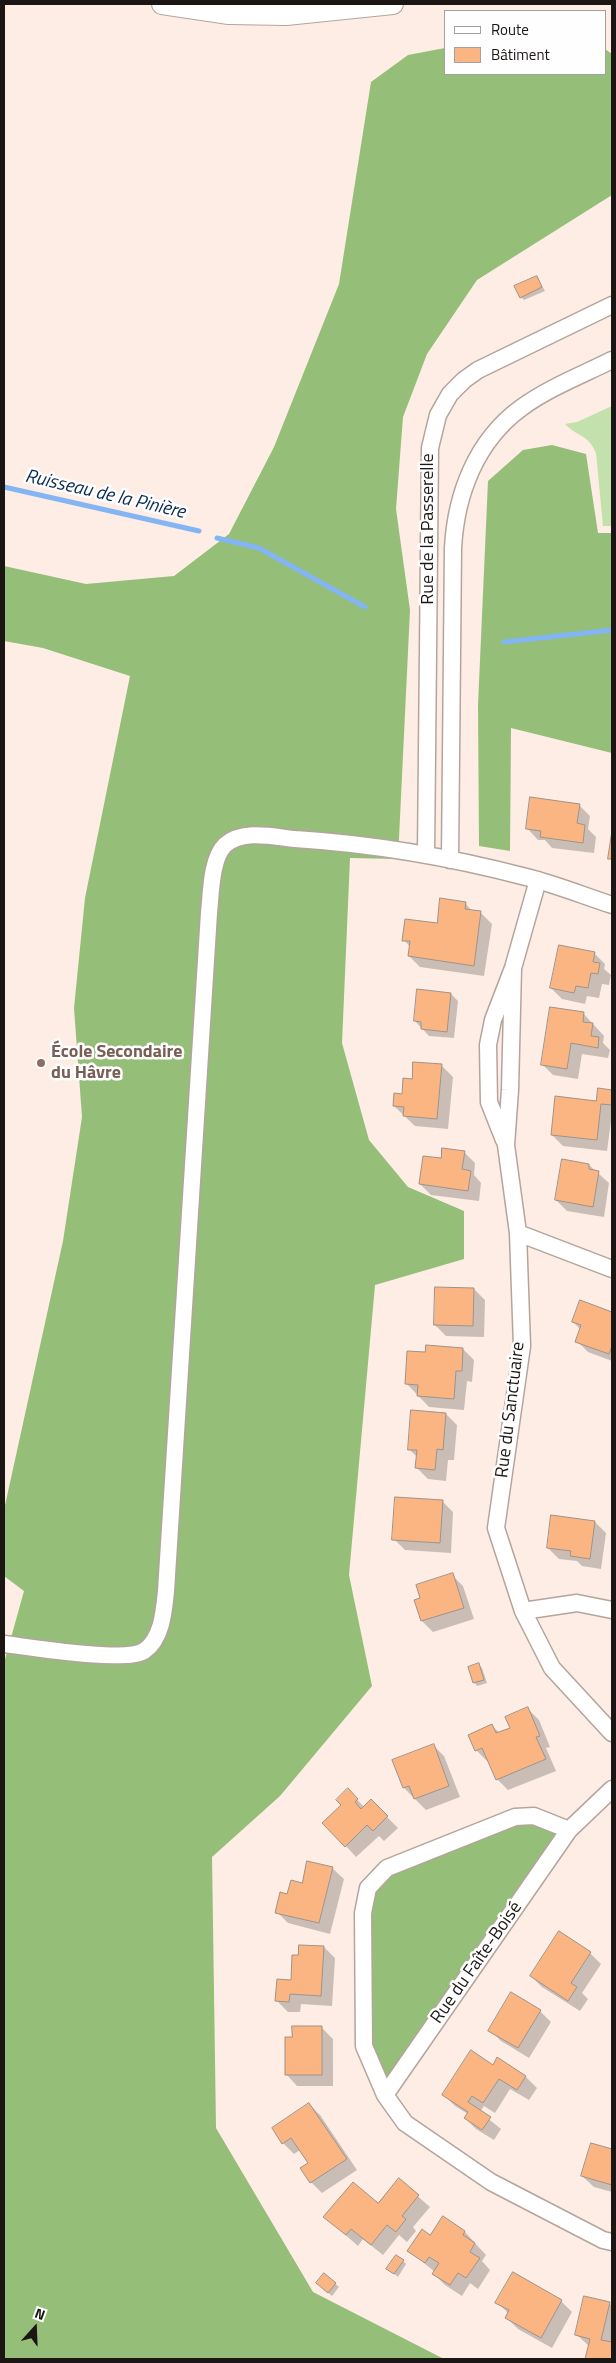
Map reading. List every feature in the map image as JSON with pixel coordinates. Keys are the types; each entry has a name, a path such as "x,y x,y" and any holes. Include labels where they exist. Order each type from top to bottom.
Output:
{"street":[{"path":"162,4 229,14 286,15 393,4"},
{"name":"Rue de la Passerelle","path":"426,855 430,454 434,427 450,394 478,370 612,305"},
{"name":"Rue de la Passerelle","path":"450,860 453,548 457,511 464,484 485,446 512,415 553,389 612,360"},
{"path":"4,1644 92,1654 133,1655 144,1651 159,1632 166,1592 209,914 212,880 224,846 238,837 258,836 356,843 426,855 538,880 612,905"},
{"name":"Rue du Sanctuaire","path":"506,1145 489,1102 488,1045 493,1020 512,968 538,880"},
{"name":"Rue du Sanctuaire","path":"512,968 510,1090 506,1145 518,1233 522,1346 496,1528 523,1611 552,1668 612,1734"},
{"path":"518,1233 612,1269"},
{"path":"523,1611 576,1603 612,1610"},
{"name":"Rue du Faîte-Boisé","path":"385,2095 569,1830 612,1789"},
{"path":"569,1830 534,1816 515,1818 387,1868 368,1888 363,1913 364,2046 385,2095 405,2123 492,2182 603,2240 612,2242"}],"green space":[{"path":"444,48 444,75 606,75 606,50 612,54 612,195 477,280 427,354 403,417 396,509 410,610 398,859 350,858 342,1043 369,1140 408,1187 464,1211 464,1259 375,1285 349,1575 372,1686 280,1796 212,1857 216,2128 313,2292 444,2359 4,2359 4,1663 24,1591 4,1576 4,1510 63,1241 82,1117 74,1008 85,898 130,676 43,648 4,641 4,566 86,584 174,576 229,534 274,447 339,284 371,82 408,55"},
{"path":"612,406 612,526 603,526 596,453 586,439 565,424 577,422"},
{"path":"552,445 586,454 598,533 612,533 612,753 511,728 510,851 479,846 478,705 488,481 523,450"},
{"path":"515,1817 569,1830 385,2095 364,2046 363,1913 387,1868"}],"building":[{"path":"537,276 542,287 520,298 514,286"},
{"path":"530,797 580,804 577,823 585,825 583,843 540,837 541,831 526,829"},
{"path":"612,831 612,859 608,859"},
{"path":"440,898 466,902 465,909 481,911 474,966 408,956 410,941 402,941 405,919 437,923"},
{"path":"559,945 595,952 593,962 600,963 598,974 591,973 588,988 576,986 574,993 550,988"},
{"path":"417,989 451,993 447,1032 421,1029 421,1022 414,1021"},
{"path":"550,1007 584,1012 583,1022 593,1023 591,1036 599,1037 598,1048 571,1043 567,1069 541,1065"},
{"path":"413,1062 442,1064 437,1119 403,1116 404,1107 393,1106 394,1093 402,1094 403,1078 412,1079"},
{"path":"598,1088 612,1090 612,1105 601,1104 597,1140 551,1135 555,1096 596,1101"},
{"path":"442,1148 465,1151 462,1169 471,1171 468,1191 419,1184 423,1156 441,1158"},
{"path":"562,1159 589,1164 589,1169 599,1171 593,1207 555,1200"},
{"path":"435,1287 474,1288 473,1326 434,1325"},
{"path":"580,1300 612,1312 612,1346 609,1354 575,1342 581,1325 572,1322"},
{"path":"426,1345 463,1348 462,1371 456,1371 454,1399 417,1396 418,1385 405,1384 407,1351 425,1352"},
{"path":"411,1410 446,1413 443,1450 437,1449 435,1470 415,1468 417,1450 408,1450"},
{"path":"395,1497 443,1500 440,1543 392,1540"},
{"path":"551,1515 595,1521 590,1559 570,1556 571,1551 547,1548"},
{"path":"453,1573 464,1608 421,1621 414,1600 420,1598 416,1585"},
{"path":"479,1663 484,1680 473,1683 468,1667"},
{"path":"528,1707 540,1736 536,1737 546,1759 496,1780 482,1748 475,1751 468,1735 492,1724 496,1733 510,1728 505,1717"},
{"path":"434,1744 449,1786 414,1799 409,1786 403,1788 392,1760"},
{"path":"348,1788 358,1799 355,1802 361,1809 371,1799 388,1816 373,1831 367,1825 345,1847 322,1823 341,1805 336,1800"},
{"path":"307,1861 333,1867 319,1923 275,1913 280,1892 287,1894 291,1880 302,1883"},
{"path":"559,1931 591,1952 571,1983 577,1987 568,2001 530,1976"},
{"path":"299,1945 324,1946 321,1996 290,1994 289,2002 275,2001 277,1979 291,1980 292,1955 298,1955"},
{"path":"511,1992 541,2010 518,2048 488,2031"},
{"path":"292,2026 322,2026 322,2075 285,2075 285,2037 292,2037"},
{"path":"471,2050 493,2065 497,2057 526,2076 517,2090 499,2079 483,2103 472,2096 468,2102 491,2117 482,2130 464,2118 468,2112 442,2095"},
{"path":"309,2103 347,2159 310,2183 300,2168 308,2163 291,2138 282,2144 272,2128"},
{"path":"591,2143 612,2149 612,2185 581,2176"},
{"path":"399,2178 419,2195 402,2216 406,2219 396,2232 387,2225 371,2245 351,2229 346,2235 323,2217 353,2182 378,2203"},
{"path":"443,2216 465,2231 463,2235 475,2243 470,2252 480,2258 466,2278 458,2273 450,2285 432,2274 439,2263 429,2257 425,2263 407,2251 422,2229 430,2235"},
{"path":"396,2255 404,2260 394,2274 386,2269"},
{"path":"513,2272 562,2300 541,2338 505,2318 509,2310 495,2303"},
{"path":"324,2273 336,2283 328,2293 316,2283"},
{"path":"584,2296 610,2302 601,2340 612,2342 612,2359 585,2359 590,2339 575,2335"}],"waterway":[{"name":"Ruisseau de la Pinière","path":"4,487 199,531"},
{"name":"Ruisseau de la Pinière","path":"217,538 259,548 365,607"},
{"name":"Ruisseau de la Pinière","path":"504,642 612,630"}],"place":[{"name":"École Secondaire du Hâvre","path":"41,1063"}]}
